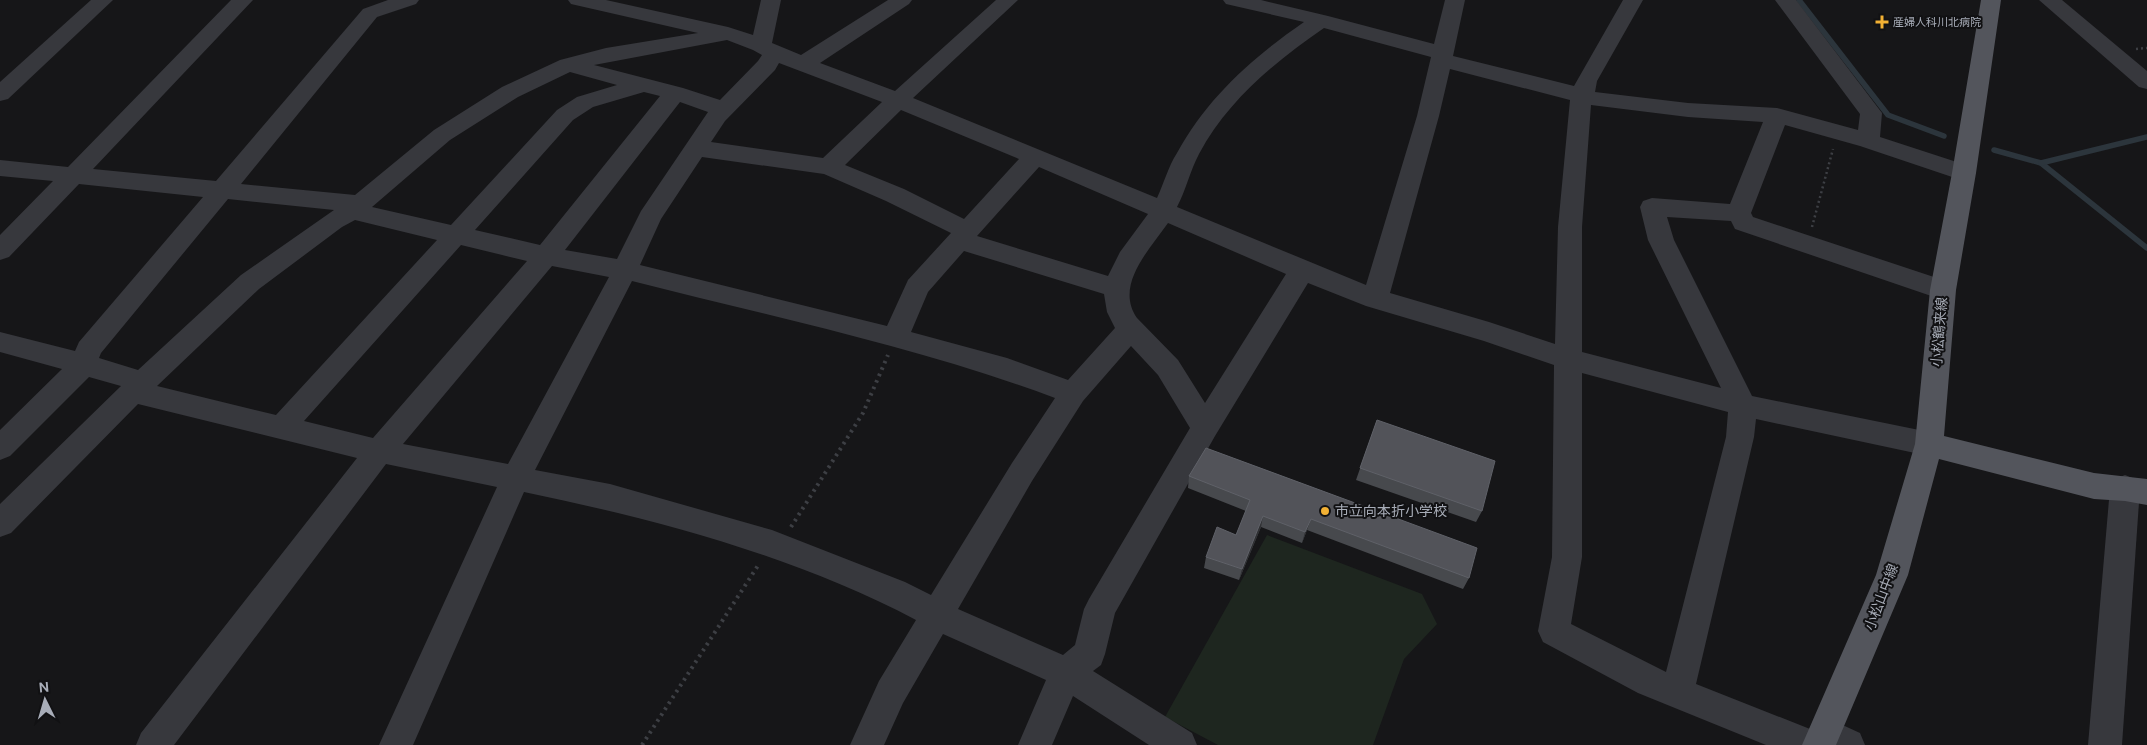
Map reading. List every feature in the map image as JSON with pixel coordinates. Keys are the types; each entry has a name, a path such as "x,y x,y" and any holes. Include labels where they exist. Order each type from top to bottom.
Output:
{"main road":[{"name":"小松鶴来線","path":"1929,444 1943,290 1964,173 1991,0"},
{"path":"1929,444 2094,486 2136,490"},
{"name":"小松山中線","path":"1825,742 1892,575 1929,444"}],"street":[{"path":"0,94 103,0"},
{"path":"0,251 243,0"},
{"path":"0,448 83,366 89,349 370,13 409,0"},
{"path":"578,0 728,33 1035,156 1302,270 1374,298 1489,332 1568,359 1743,405 1929,444"},
{"path":"396,745 515,479 650,217 694,148 722,109 767,65 770,0"},
{"path":"804,63 902,0"},
{"path":"828,167 898,100 1008,0"},
{"path":"1233,0 1317,13 1442,56 1582,96 1628,104 1777,114 1868,141 1964,173"},
{"path":"1374,298 1428,116 1455,0"},
{"path":"1633,0 1586,81 1582,96 1570,227 1566,497 1567,557 1554,631 1650,682 1677,694 1825,742"},
{"path":"1785,0 1871,112 1868,141"},
{"path":"2049,0 2147,82"},
{"path":"1204,428 1163,361 1131,328 1120,312 1117,288 1129,255 1163,211 1188,152 1218,106 1246,76 1317,13"},
{"path":"0,524 139,387 250,282 356,207 442,135 510,92 568,65 606,55 703,40 728,33"},
{"path":"568,65 674,93 722,109"},
{"path":"281,428 565,115 585,102 642,85"},
{"path":"153,745 379,451 546,256 674,93"},
{"path":"1777,114 1739,213 1744,223 1943,290"},
{"path":"694,148 828,167 895,195 963,236 1117,288"},
{"path":"895,338 917,287 1035,156"},
{"path":"0,168 356,207 457,235 546,256 624,270 895,338 1007,369 1073,393"},
{"path":"1677,694 1740,437 1743,405 1662,240 1652,207 1739,213"},
{"path":"1034,745 1066,673 1089,654 1100,610 1204,428 1302,270"},
{"path":"867,745 891,692 1022,472 1073,393 1131,328"},
{"path":"0,342 13,344 83,366 139,387 281,428 379,451 610,497 776,544 894,592 1066,673 1180,745"},
{"path":"2105,745 2136,490"}],"path":[{"path":"1807,244 1838,132"},
{"path":"642,745 863,413 895,338"}],"shaded area":[{"path":"1267,535 1422,594 1437,624 1404,659 1373,745 1218,745 1165,717"}],"building":[{"path":"1377,420 1495,461 1482,511 1360,468"},
{"path":"1206,448 1477,548 1469,578 1311,519 1305,532 1263,516 1242,569 1206,557 1217,527 1236,535 1250,500 1189,476"}],"waterway":[{"path":"1799,0 1888,115 1944,136"},
{"path":"2041,163 2147,137"},
{"path":"1994,150 2041,163"},
{"path":"2041,163 2147,248"}],"place":[{"name":"産婦人科川北病院","path":"1882,22"},
{"name":"市立向本折小学校","path":"1325,511"}]}
